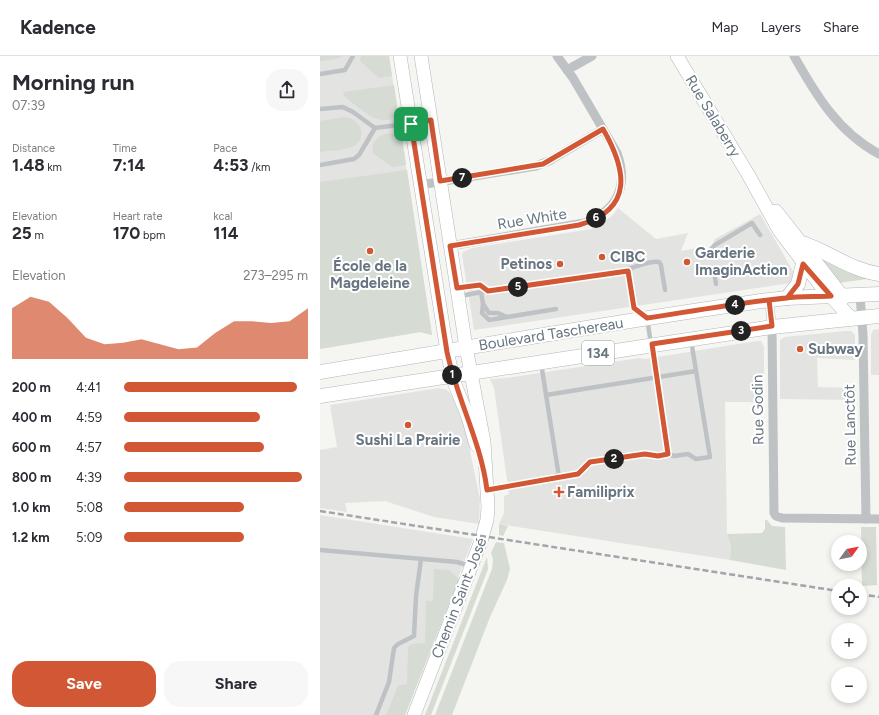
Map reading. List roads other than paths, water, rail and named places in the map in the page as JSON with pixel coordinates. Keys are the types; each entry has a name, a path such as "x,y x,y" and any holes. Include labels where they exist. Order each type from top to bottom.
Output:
{"main road":[{"path":"799,242 815,247 849,265 879,274"},
{"path":"787,298 798,284 803,264"},
{"name":"Boulevard Taschereau","path":"320,372 447,352 466,347 769,300 879,294"},
{"name":"Boulevard Taschereau","path":"320,396 772,326 859,322 879,316"}],"street":[{"name":"Chemin Saint-José","path":"400,56 447,352 452,376 471,425 486,484"},
{"name":"Chemin Saint-José","path":"414,715 472,566 487,520 484,442 470,373 421,56"},
{"name":"Rue White","path":"450,246 579,225 602,215 616,199 622,180 619,160 603,129 557,56"},
{"path":"567,70 592,56"},
{"name":"Rue Salaberry","path":"677,56 749,176 779,230 803,264 837,296"},
{"path":"794,56 818,97 829,112 854,137 879,154"},
{"path":"420,185 543,164 603,129"},
{"name":"Rue Salaberry","path":"749,176 799,242 837,296 859,322"},
{"name":"Rue Lanctôt","path":"860,296 859,322 866,519"},
{"name":"Rue Godin","path":"769,300 772,326 773,506 775,514 780,518 866,519"},
{"path":"866,519 879,519"}],"lane":[{"path":"320,74 345,70 353,56"},
{"path":"320,109 344,107 375,128 431,120"},
{"path":"320,165 354,159 362,151 375,128"},
{"path":"711,255 715,245 752,223 760,235"},
{"path":"628,269 642,266 651,262 659,262 661,265 665,290"},
{"path":"458,292 481,292 628,271 634,308 647,318 668,454"},
{"path":"714,272 716,284"},
{"path":"458,292 480,285 488,291"},
{"path":"481,292 483,304 482,313 486,319 492,320 556,309"},
{"path":"486,484 512,487 519,484 578,474 590,462 645,454 658,456 668,454 674,456 688,454 696,459 710,457 691,339"},
{"path":"541,362 559,477"},
{"path":"546,395 696,371"},
{"path":"320,550 461,563 472,566"},
{"path":"376,715 389,682 394,648 398,644 414,636 416,596 421,559"}],"railway":[{"path":"320,511 831,590"},
{"path":"867,595 879,597"}],"place":[{"name":"École de la Magdeleine","path":"370,251"},
{"name":"CIBC","path":"602,257"},
{"name":"Garderie ImaginAction","path":"687,262"},
{"name":"Petinos","path":"560,264"},
{"name":"Subway","path":"800,349"},
{"name":"Sushi La Prairie","path":"408,425"},
{"name":"Familiprix","path":"559,492"}]}
